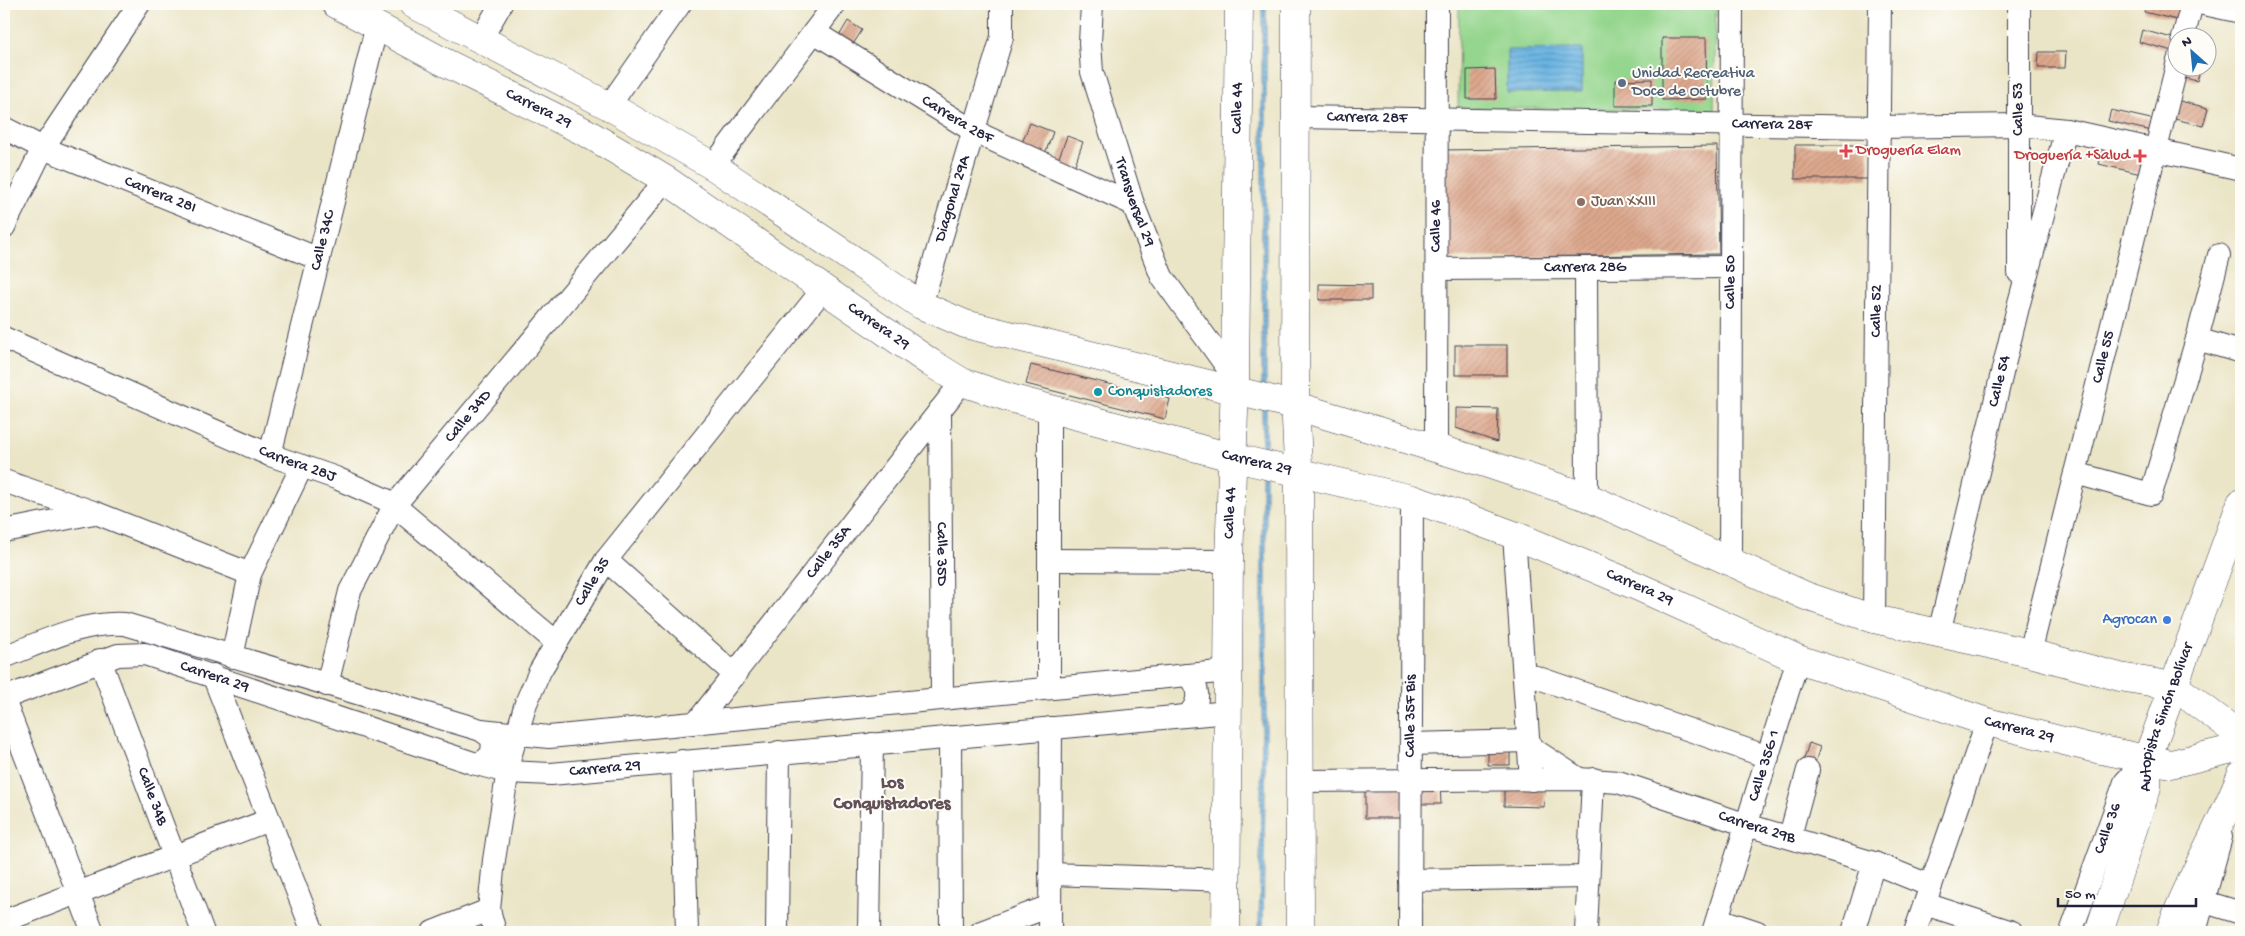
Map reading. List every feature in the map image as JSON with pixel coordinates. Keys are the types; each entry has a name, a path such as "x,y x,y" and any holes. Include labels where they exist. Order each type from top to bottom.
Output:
{"main road":[{"name":"Carrera 29","path":"336,4 440,60 587,133 666,180 962,382 1010,398 1234,457 1412,499 1514,535 1639,587 1798,659 1988,722 2092,748 2171,764 2241,748"},
{"path":"413,4 609,106 713,166 921,305 965,324 1236,387 1436,447 1587,497 1806,596 1874,618 2030,653 2120,677 2174,686 2241,736"},
{"name":"Calle 44","path":"1226,932 1229,561 1236,387 1239,4"},
{"path":"1296,4 1297,117 1292,405 1300,780 1300,932"},
{"name":"Autopista Simón Bolívar","path":"2099,932 2147,787 2147,759 2241,503"},
{"path":"2170,932 2194,898 2241,775"}],"street":[{"path":"4,227 43,148 139,4"},
{"path":"481,39 501,4"},
{"path":"609,106 680,4"},
{"path":"713,166 835,4"},
{"name":"Diagonal 29A","path":"921,305 975,132 1002,37 1002,4"},
{"name":"Transversal 29","path":"1092,4 1090,43 1092,72 1134,204 1162,277 1236,387"},
{"name":"Calle 46","path":"1436,447 1437,4"},
{"name":"Calle 50","path":"1730,561 1732,4"},
{"name":"Calle 52","path":"1874,618 1880,4"},
{"name":"Calle 53","path":"2019,4 2019,303"},
{"path":"2186,28 2192,4"},
{"path":"2204,4 2241,12"},
{"name":"Calle 34C","path":"270,455 377,25"},
{"name":"Carrera 28F","path":"814,32 975,132 1134,204"},
{"name":"Calle 55","path":"2030,653 2174,78"},
{"name":"Carrera 28F","path":"1297,117 1880,127 2019,124 2066,130 2241,169"},
{"name":"Carrera 28I","path":"4,128 43,148 319,259"},
{"name":"Calle 54","path":"1939,633 2019,303 2066,130"},
{"name":"Calle 34D","path":"327,685 350,591 394,506 666,180"},
{"path":"2075,473 2151,494 2197,339 2219,255"},
{"name":"Carrera 28G","path":"1437,268 1731,267"},
{"path":"1586,268 1587,497"},
{"name":"Calle 35","path":"495,932 489,910 506,772 516,734 540,671 606,560 824,288"},
{"name":"Carrera 28J","path":"4,338 270,455 336,478 394,506 556,642"},
{"path":"2197,339 2241,352"},
{"name":"Calle 35A","path":"697,722 962,382"},
{"path":"1049,687 1050,408"},
{"name":"Calle 35D","path":"940,410 942,698"},
{"path":"232,657 250,574 302,466"},
{"path":"4,482 96,513 250,574"},
{"name":"Calle 35F Bis","path":"1410,932 1412,499"},
{"path":"4,530 96,513"},
{"path":"1514,535 1531,780"},
{"path":"606,560 735,675"},
{"path":"1049,560 1229,561"},
{"name":"Carrera 29","path":"4,657 74,630 115,624 141,629 481,730 549,737 1229,671"},
{"name":"Carrera 29","path":"4,699 100,660 118,655 145,654 213,675 473,764 506,772 551,774 1229,712"},
{"name":"Calle 35G 1","path":"1716,925 1798,659"},
{"name":"Calle 34B","path":"100,660 203,932"},
{"path":"1524,674 1768,757"},
{"path":"213,675 313,932"},
{"path":"1187,675 1193,681 1198,695 1194,710 1188,715"},
{"path":"4,699 93,932"},
{"path":"1915,932 1988,722"},
{"path":"1050,932 1051,728"},
{"path":"473,764 481,764 492,754 493,739 481,730"},
{"path":"549,737 537,746 534,753 538,767 551,774"},
{"path":"950,737 951,932"},
{"path":"869,932 872,744"},
{"path":"1410,744 1529,744"},
{"name":"Carrera 29B","path":"1529,744 1586,779"},
{"path":"777,932 779,752"},
{"name":"Calle 36","path":"2071,932 2125,782 2147,759"},
{"path":"682,761 687,932"},
{"path":"1790,836 1808,770"},
{"path":"1586,779 1586,932"},
{"name":"Carrera 29B","path":"1300,780 1586,779 1618,782 1747,825 1790,836 1874,863 1928,895 2012,932"},
{"path":"4,921 269,820"},
{"path":"1853,932 1874,863"},
{"path":"1050,874 1227,880"},
{"path":"1410,880 1587,876"},
{"path":"2195,932 2194,898 2241,913"},
{"path":"981,932 1050,906"},
{"path":"434,932 489,910"},
{"path":"1716,925 1757,932"}],"green space":[{"path":"1459,4 1716,4 1714,110 1458,108"}],"water":[{"path":"1262,4 1266,4 1266,728 1263,932 1259,932 1262,728"},
{"path":"1582,49 1582,92 1507,93 1507,50"}],"building":[{"path":"2146,4 2172,4 2184,7 2181,21 2144,12"},
{"path":"848,21 862,30 852,46 838,38"},
{"path":"2142,30 2168,37 2168,50 2139,42"},
{"path":"1662,38 1706,38 1707,99 1662,100"},
{"path":"2039,52 2066,52 2065,68 2038,68"},
{"path":"1495,69 1496,99 1467,99 1467,70"},
{"path":"2185,78 2198,78 2197,81"},
{"path":"1652,79 1652,106 1615,106 1615,80"},
{"path":"2176,100 2208,108 2203,126 2171,118"},
{"path":"2111,110 2155,120 2152,131 2108,121"},
{"path":"1030,123 1053,132 1043,159 1019,150"},
{"path":"1067,136 1083,142 1072,173 1055,168"},
{"path":"2104,144 2146,153 2141,174 2099,164"},
{"path":"1795,145 1869,145 1868,179 1795,179"},
{"name":"Juan XXIII","path":"1717,146 1719,254 1445,258 1444,150"},
{"path":"1319,284 1371,285 1371,300 1319,300"},
{"path":"1455,345 1507,345 1507,375 1455,375"},
{"name":"Conquistadores","path":"1031,365 1170,399 1165,419 1026,384"},
{"path":"1456,408 1498,409 1497,442 1456,428"},
{"path":"1809,743 1820,747 1813,769 1802,765"},
{"path":"1510,750 1510,765 1488,765 1488,751"},
{"path":"1365,784 1405,784 1404,818 1365,818"},
{"path":"1419,784 1440,784 1441,804 1420,804"},
{"path":"1504,785 1545,786 1544,807 1504,806"}],"place":[{"name":"Unidad Recreativa Doce de Octubre","path":"1622,83"},
{"name":"Droguería Elam","path":"1846,151"},
{"name":"Droguería +Salud","path":"2140,156"},
{"name":"Juan XXIII","path":"1581,202"},
{"name":"Conquistadores","path":"1098,392"},
{"name":"Agrocan","path":"2167,620"}],"district":[{"name":"Los Conquistadores","path":"892,793"}]}
